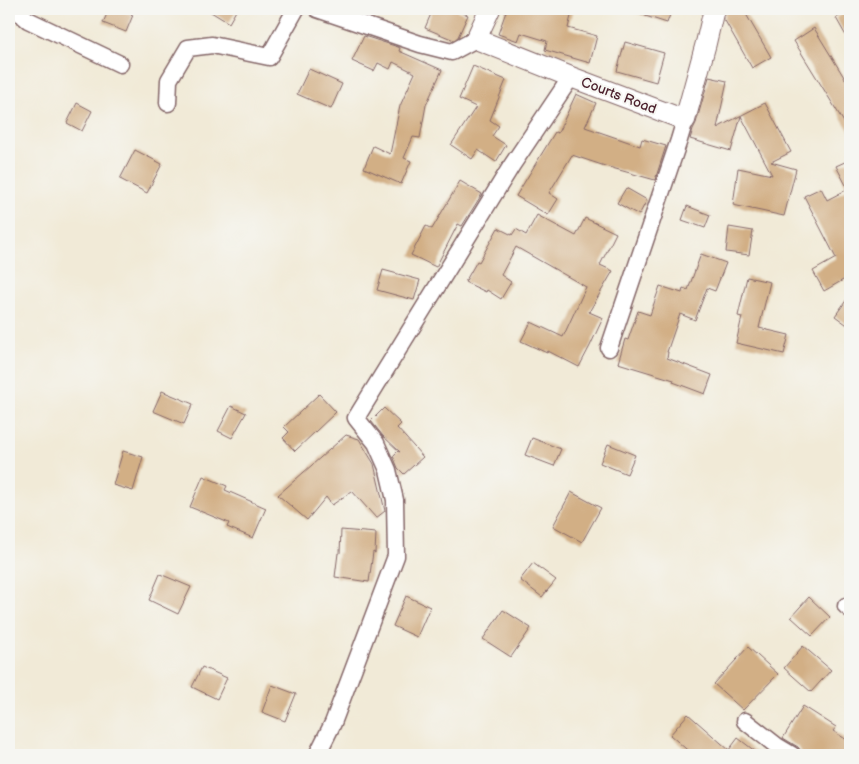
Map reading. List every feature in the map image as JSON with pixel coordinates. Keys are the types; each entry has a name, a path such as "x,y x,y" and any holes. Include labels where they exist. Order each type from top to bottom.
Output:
{"street":[{"path":"15,9 28,20 120,64"},
{"path":"168,103 169,80 188,48 212,45 269,57 296,9"},
{"path":"316,9 420,44 452,52 476,39 490,9"},
{"path":"608,348 679,140 714,9"},
{"name":"Courts Road","path":"476,39 685,120"},
{"path":"317,755 333,722 396,556 395,500 388,470 376,444 356,418 512,165 571,76"},
{"path":"746,721 777,746 792,755"}],"building":[{"path":"109,9 116,9 133,15 126,32 103,23"},
{"path":"206,9 237,9 229,23"},
{"path":"433,9 453,9 468,15 458,37 454,40 425,28"},
{"path":"507,9 561,9 572,12 568,28 597,36 590,63 545,50 547,41 521,33 518,41 498,34"},
{"path":"631,9 672,9 667,23 630,11"},
{"path":"726,9 743,9 771,57 752,68 724,19"},
{"path":"850,10 850,43 836,18"},
{"path":"814,28 850,87 850,132 794,41"},
{"path":"364,36 398,47 400,48 399,51 442,70 426,105 420,138 413,137 404,158 411,161 401,184 364,168 373,146 390,154 400,106 415,73 393,62 390,69 378,63 374,71 352,61"},
{"path":"625,42 664,53 656,82 617,71"},
{"path":"473,66 506,80 490,120 499,126 492,136 506,145 496,162 478,150 472,159 451,145 476,107 459,99"},
{"path":"309,69 342,84 331,109 297,94"},
{"path":"709,77 727,81 717,128 765,103 791,152 771,162 796,169 784,216 733,205 738,168 772,175 741,116 731,151 690,139"},
{"path":"576,94 596,103 585,127 640,146 642,139 666,146 655,180 572,155 549,193 558,199 548,215 516,196 555,132 558,133"},
{"path":"77,103 92,111 82,131 67,123"},
{"path":"135,150 162,164 147,193 120,179"},
{"path":"847,161 850,168 850,276 824,291 813,271 836,258 804,196 821,188 827,200 848,189 836,166"},
{"path":"460,181 482,194 462,226 458,224 436,267 411,255 426,226 432,229"},
{"path":"626,188 647,200 639,215 617,203"},
{"path":"687,206 710,215 705,228 682,220"},
{"path":"537,215 576,236 585,218 616,233 600,265 613,271 589,312 603,318 579,367 548,351 547,353 521,341 531,322 563,337 586,287 516,247 501,275 511,282 501,299 487,290 486,292 465,282 477,261 479,262 498,228 512,235 516,229 526,235"},
{"path":"729,227 753,231 749,255 726,252"},
{"path":"701,254 726,263 715,291 707,288 695,320 680,314 667,352 667,358 712,375 705,394 673,382 674,380 618,363 625,339 628,340 638,311 650,315 660,286 682,293 683,288 688,290"},
{"path":"383,270 420,280 414,300 377,290"},
{"path":"747,277 770,282 759,328 789,335 784,354 736,343 742,317 738,316"},
{"path":"850,295 850,327 835,316"},
{"path":"162,391 193,404 184,424 153,411"},
{"path":"319,394 336,412 295,451 283,438 289,432 284,427"},
{"path":"231,406 246,413 232,438 218,431"},
{"path":"384,408 401,424 397,428 423,457 404,474 398,468 393,456 398,451 400,452 371,421"},
{"path":"346,435 359,439 374,464 385,511 376,518 352,491 332,505 326,497 307,520 278,495"},
{"path":"532,438 561,449 554,466 525,455"},
{"path":"608,444 635,455 627,474 600,463"},
{"path":"123,451 143,457 133,491 113,485"},
{"path":"203,476 227,486 225,490 266,508 253,538 227,527 229,523 190,507"},
{"path":"571,492 601,508 582,542 553,526"},
{"path":"341,530 376,533 375,553 373,552 369,582 335,577 338,553 340,553"},
{"path":"533,563 556,580 542,597 520,580"},
{"path":"160,574 191,587 178,614 149,600"},
{"path":"406,596 430,607 417,637 393,626"},
{"path":"809,597 830,617 812,636 791,617"},
{"path":"503,610 531,628 511,657 483,639"},
{"path":"803,646 831,670 811,692 784,668"},
{"path":"748,647 778,674 743,710 714,684"},
{"path":"202,667 227,678 217,699 192,687"},
{"path":"272,685 296,694 285,721 262,712"},
{"path":"803,706 836,727 833,731 850,742 850,755 802,755 798,747 783,738"},
{"path":"688,714 729,750 738,738 760,755 693,755 670,735"}]}
